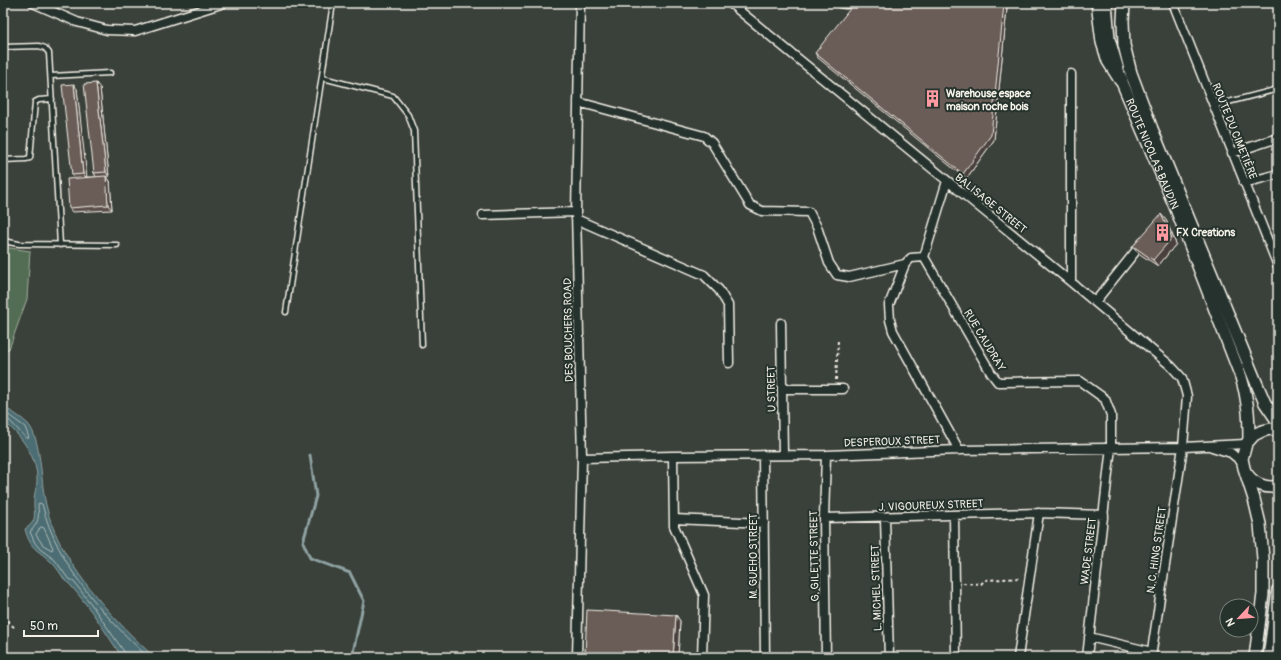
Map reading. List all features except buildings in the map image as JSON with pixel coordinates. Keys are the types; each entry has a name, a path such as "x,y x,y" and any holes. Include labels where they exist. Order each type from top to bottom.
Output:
{"highway":[{"path":"1098,3 1103,42 1109,61 1121,80"}],"main road":[{"name":"ROUTE NICOLAS BAUDIN","path":"1106,3 1109,40 1121,80 1176,209 1246,394 1249,412 1247,441 1243,450 1243,465"},
{"name":"ROUTE NICOLAS BAUDIN","path":"1124,3 1122,21 1124,45 1131,73 1152,129 1265,404 1278,422"},
{"path":"1247,441 1262,431 1271,429 1278,431"},
{"path":"1243,465 1248,476 1254,482 1263,486 1278,486"},
{"path":"1243,465 1260,524 1263,559 1263,594 1255,657"},
{"path":"1269,657 1278,590"}],"street":[{"path":"33,3 77,22 107,30 135,31 224,3"},
{"name":"DES BOUCHERS ROAD","path":"577,657 582,458 576,216 580,3"},
{"name":"BALISAGE STREET","path":"730,3 1071,282 1171,366 1182,378 1187,396 1182,447"},
{"path":"840,3 848,3"},
{"name":"ROUTE DU CIMETIÈRE","path":"1172,3 1278,266"},
{"path":"1071,74 1071,282"},
{"path":"578,102 704,136 712,143 750,205 762,211 809,212 817,227 829,263 837,275 849,277 906,264"},
{"path":"1232,153 1278,138"},
{"path":"1244,182 1278,174"},
{"path":"947,181 924,257 911,258 906,264 889,305 890,320 893,331 958,450"},
{"path":"483,215 576,216 704,275 719,290 728,305 729,363"},
{"path":"1095,302 1147,236"},
{"name":"RUE CAUDRAY","path":"924,257 991,373 998,382 1080,381 1105,399 1111,415 1111,447"},
{"name":"U STREET","path":"781,323 783,455"},
{"path":"782,389 839,389"},
{"name":"DESPEROUX STREET","path":"582,458 826,455 958,450 1182,447 1247,441"},
{"path":"1204,445 1231,453 1243,465"},
{"name":"WADE STREET","path":"1086,657 1111,447"},
{"name":"N. C. HING STREET","path":"1152,654 1182,447"},
{"name":"M. GUEHO STREET","path":"763,455 765,657"},
{"name":"G. GILETTE STREET","path":"826,455 824,518 826,657"},
{"path":"673,456 674,526 704,595 702,657"},
{"path":"1017,657 1039,513"},
{"name":"J. VIGOUREUX STREET","path":"824,518 885,518 1039,513 1104,515"},
{"path":"954,516 956,657"},
{"name":"L. MICHEL STREET","path":"885,518 889,657"},
{"path":"674,519 764,522"},
{"path":"1089,637 1152,654"}],"lane":[{"path":"286,312 334,3"},
{"path":"3,47 39,46 44,47 49,54 60,244"},
{"path":"50,76 110,73"},
{"path":"323,78 393,96 408,115 414,131 422,345"},
{"path":"1213,106 1278,89"},
{"path":"3,160 30,158 35,102 39,100 52,99"},
{"path":"3,242 19,244 117,245"}],"path":[{"path":"838,340 839,389"},
{"path":"955,583 981,584 985,580 1030,577"},
{"path":"3,617 16,629"}],"green space":[{"path":"3,247 30,251 27,299 9,349 3,350"}],"water":[{"path":"3,407 13,412 28,424 36,439 45,500 51,522 57,538 69,559 79,575 102,604 154,657 122,657 79,595 48,559 36,550 30,542 25,529 34,520 34,497 37,483 37,472 35,464 22,440 3,421"}],"waterway":[{"path":"310,455 316,496 303,542 310,558 350,573 364,601 352,657"}],"place":[{"name":"Warehouse espace maison roche bois","path":"933,99"},
{"name":"FX Creations","path":"1163,232"}]}
